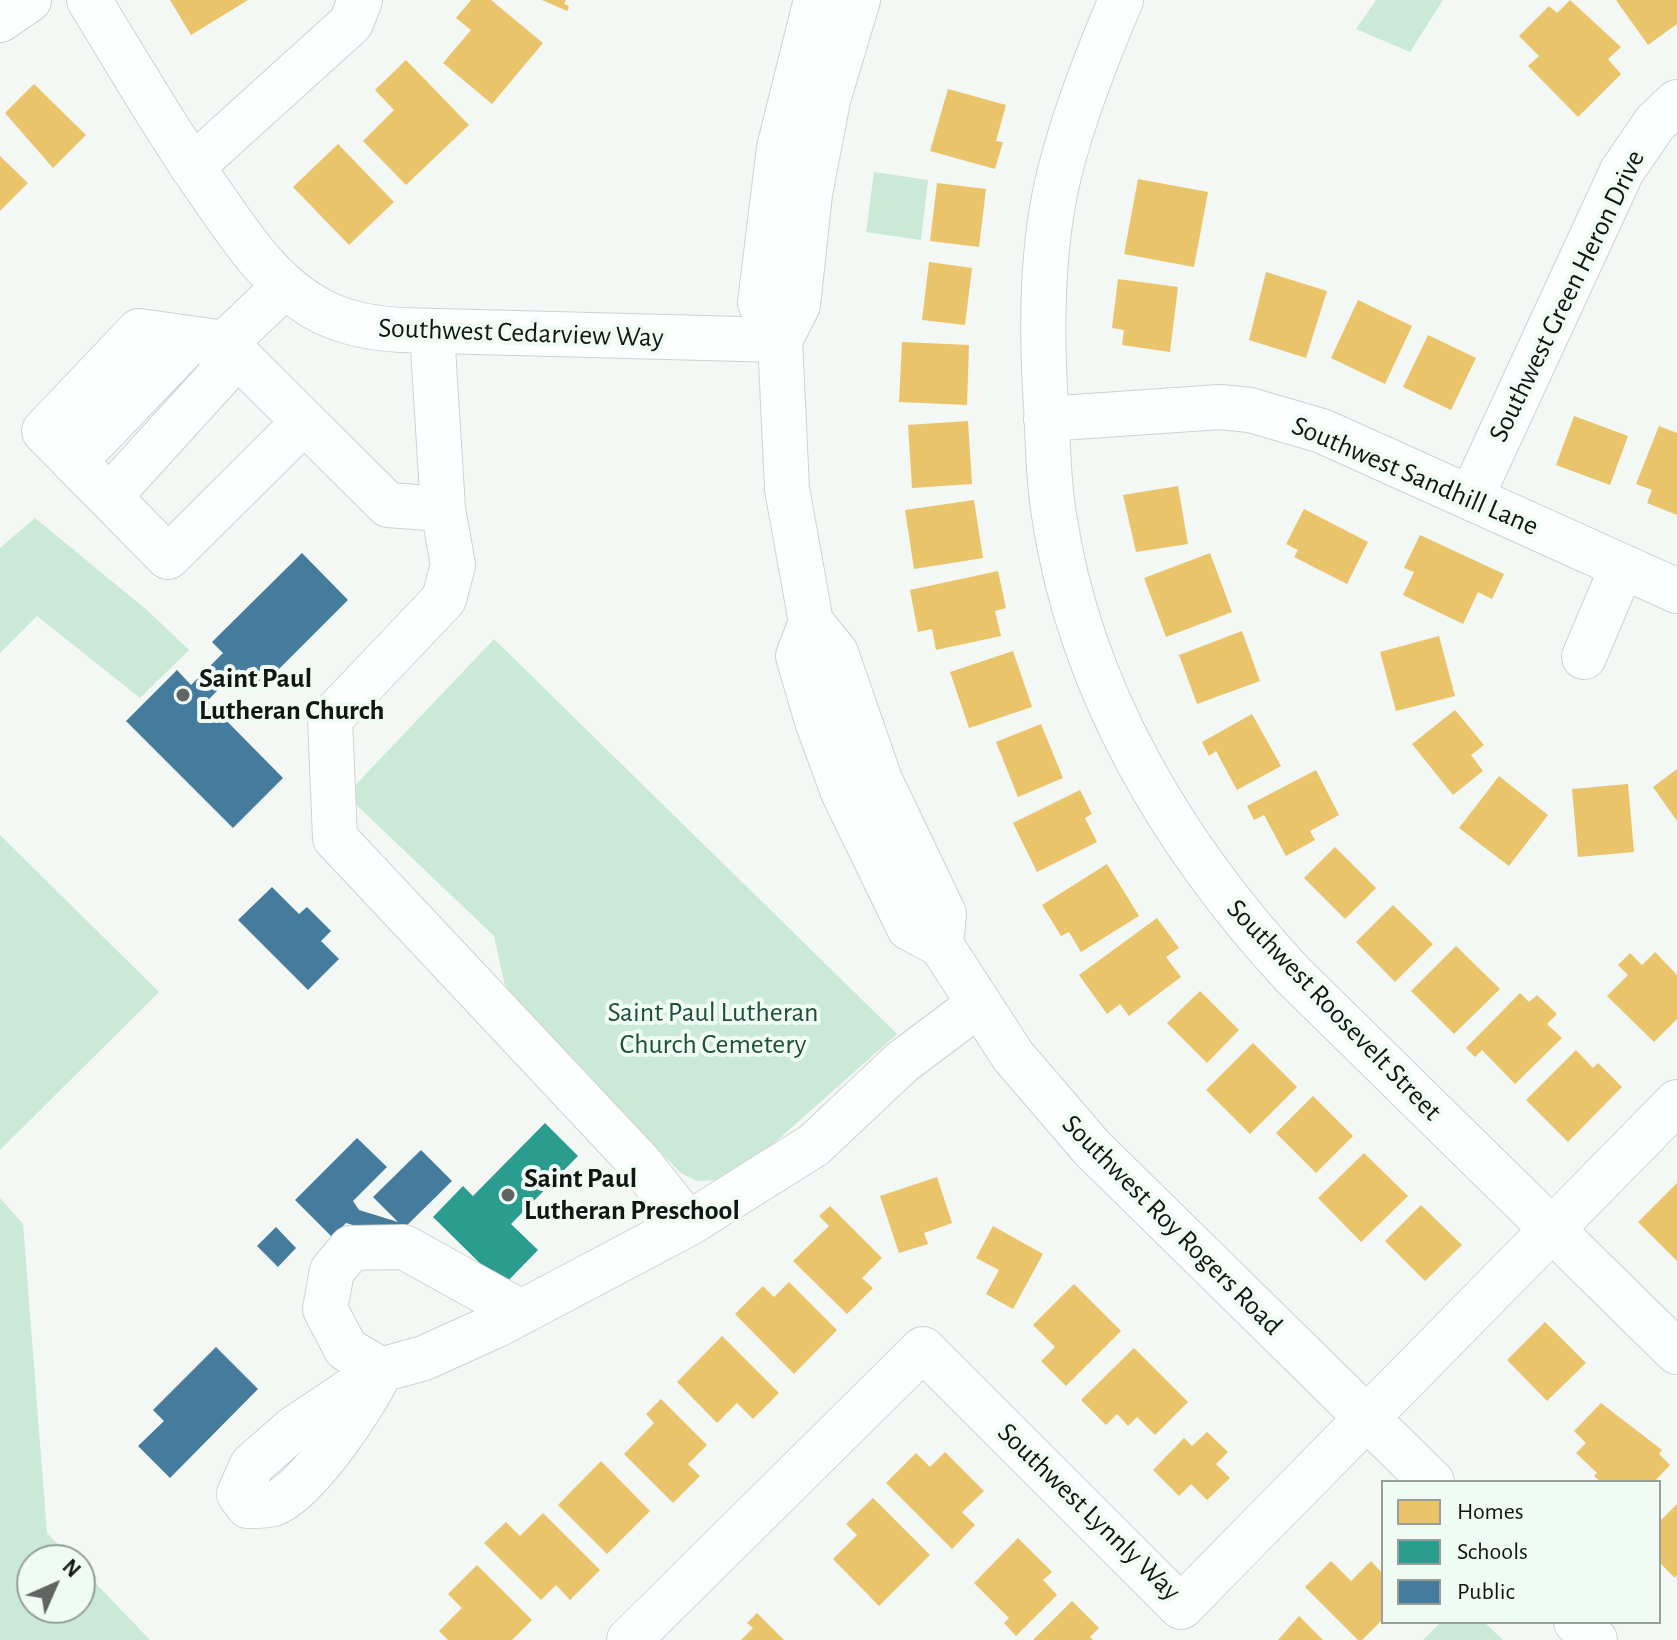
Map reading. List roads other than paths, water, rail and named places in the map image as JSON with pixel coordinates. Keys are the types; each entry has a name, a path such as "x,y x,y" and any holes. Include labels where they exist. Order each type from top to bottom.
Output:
{"street":[{"path":"0,20 29,0"},
{"name":"Southwest Cedarview Way","path":"89,0 192,167 259,261 313,307 349,323 371,328 780,340"},
{"path":"192,167 351,23 360,0"},
{"name":"Southwest Roy Rogers Road","path":"816,0 779,148 760,303 780,340 787,489 811,622 798,656 843,792 909,928 941,945 1013,1056 1092,1148 1430,1480"},
{"name":"Southwest Roy Rogers Road","path":"780,340 798,305 813,179 828,100 858,0"},
{"name":"Southwest Roosevelt Street","path":"1121,0 1084,90 1059,174 1043,313 1053,513 1079,619 1098,674 1139,766 1186,845 1244,923 1293,975 1677,1352"},
{"name":"Southwest Green Heron Drive","path":"1471,498 1622,171 1655,123 1677,102"},
{"path":"285,286 208,342 74,462 168,557 303,423"},
{"path":"432,332 443,509 453,565 444,599 330,719 335,838 639,1162 688,1224"},
{"path":"208,342 303,423 388,505 443,509"},
{"path":"109,497 220,375 208,342"},
{"name":"Southwest Sandhill Lane","path":"1046,419 1220,407 1250,410 1322,431 1677,591"},
{"path":"1584,657 1622,567"},
{"path":"521,1312 404,1247 351,1248 332,1271 325,1309 346,1349 381,1370 424,1358 521,1312 688,1224 814,1145 882,1078 978,1005"},
{"name":"Southwest Lynnly Way","path":"629,1640 923,1349 1181,1607 1677,1102"},
{"path":"1578,1624 1595,1640"}],"place":[{"name":"Saint Paul Lutheran Church","path":"183,695"},
{"name":"Saint Paul Lutheran Preschool","path":"508,1195"}],"park label":[{"name":"Saint Paul Lutheran Church Cemetery","path":"713,1029"}]}
